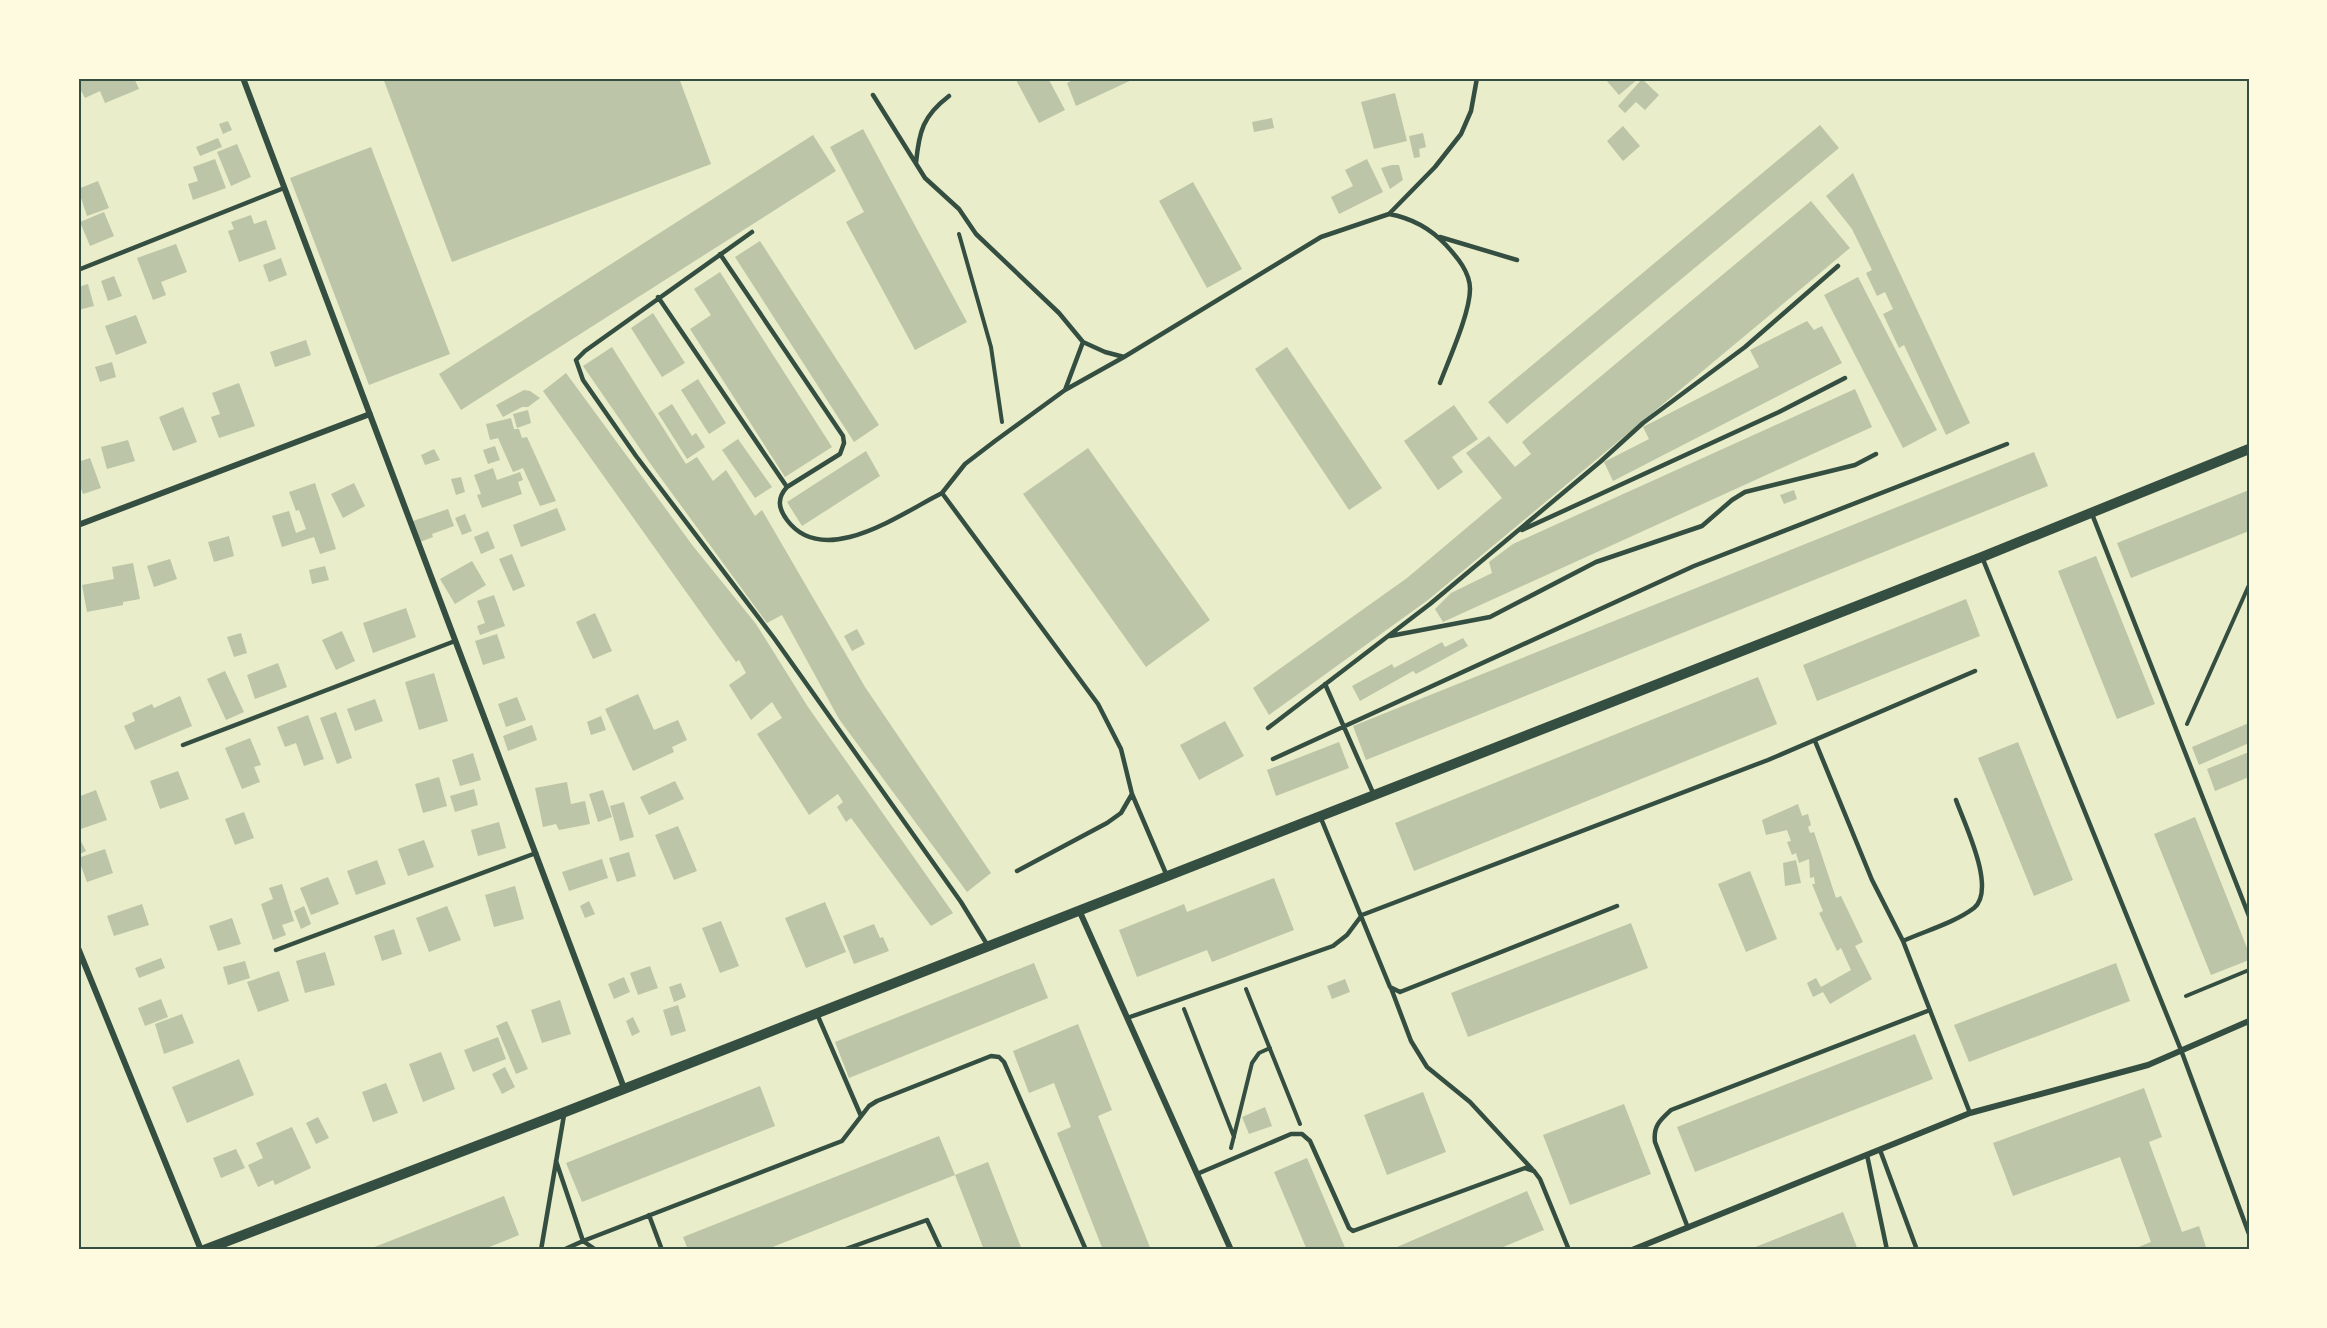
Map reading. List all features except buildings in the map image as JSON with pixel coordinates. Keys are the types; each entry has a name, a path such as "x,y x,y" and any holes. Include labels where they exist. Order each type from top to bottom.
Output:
{"street":[{"path":"243,78 624,1088"},
{"path":"78,525 370,414"},
{"path":"78,948 202,1250 218,1247 1982,557 2249,449"},
{"path":"1079,910 1231,1250"},
{"path":"1632,1250 1971,1113 2148,1065 2249,1021"}],"lane":[{"path":"720,254 843,436 844,443 840,454 787,487 782,493 780,506 796,532 817,538 839,540 860,535 942,492 964,464 1065,390 1124,357 1321,237 1389,214 1435,167 1461,134 1471,111 1477,78"},
{"path":"873,95 925,178 959,209 976,234 1059,313 1083,342 1105,352 1124,357"},
{"path":"916,163 926,119 931,109 949,96"},
{"path":"78,270 284,188"},
{"path":"1389,214 1411,220 1438,236 1517,260"},
{"path":"752,232 578,356 576,360 578,372 643,465 774,638 961,902 988,946"},
{"path":"1438,236 1463,266 1470,289 1466,311 1440,383"},
{"path":"1268,728 1388,636 1517,532 1643,423 1745,347 1838,266"},
{"path":"658,297 787,487"},
{"path":"1065,390 1077,365 1083,342"},
{"path":"1517,532 1845,378"},
{"path":"1273,759 1695,566 2007,444"},
{"path":"1388,636 1480,621 1596,562 1702,526 1745,492 1855,465 1876,454"},
{"path":"942,492 1098,704 1121,749 1132,794 1167,876"},
{"path":"2091,513 2249,916"},
{"path":"1982,557 2181,1050 2249,1234"},
{"path":"183,745 455,641"},
{"path":"1127,1018 1333,946 1347,935 1362,915 1815,741 1975,671"},
{"path":"1325,684 1374,795"},
{"path":"1815,741 1872,880 1903,941 1971,1113"},
{"path":"1017,871 1107,823 1121,813 1132,794"},
{"path":"1903,941 1965,914 1976,907 1981,898 1981,873 1956,800"},
{"path":"1320,816 1362,915 1411,1041 1427,1067 1470,1102 1534,1171 1545,1188 1569,1250"},
{"path":"276,950 536,853"},
{"path":"1390,987 1400,992 1617,906"},
{"path":"1688,1228 1655,1142 1654,1132 1663,1117 1671,1110 1930,1010"},
{"path":"817,1013 861,1116"},
{"path":"563,1250 842,1141 869,1106 877,1101 991,1056 999,1057 1004,1062 1086,1250"},
{"path":"541,1250 565,1112"},
{"path":"1197,1174 1291,1134 1305,1136 1310,1141 1349,1228 1353,1231 1516,1170 1525,1168 1534,1171"},
{"path":"1880,1150 1917,1250"},
{"path":"1867,1155 1887,1250"},
{"path":"556,1161 583,1241 596,1250"},
{"path":"649,1215 662,1250"},
{"path":"843,1250 927,1220 941,1250"}],"path":[{"path":"956,225 991,347 1003,435"},
{"path":"2180,740 2249,585"},
{"path":"2186,996 2249,970"},
{"path":"1241,978 1305,1136"},
{"path":"1180,999 1234,1137"},
{"path":"1228,1161 1252,1063 1259,1053 1269,1048"}]}
